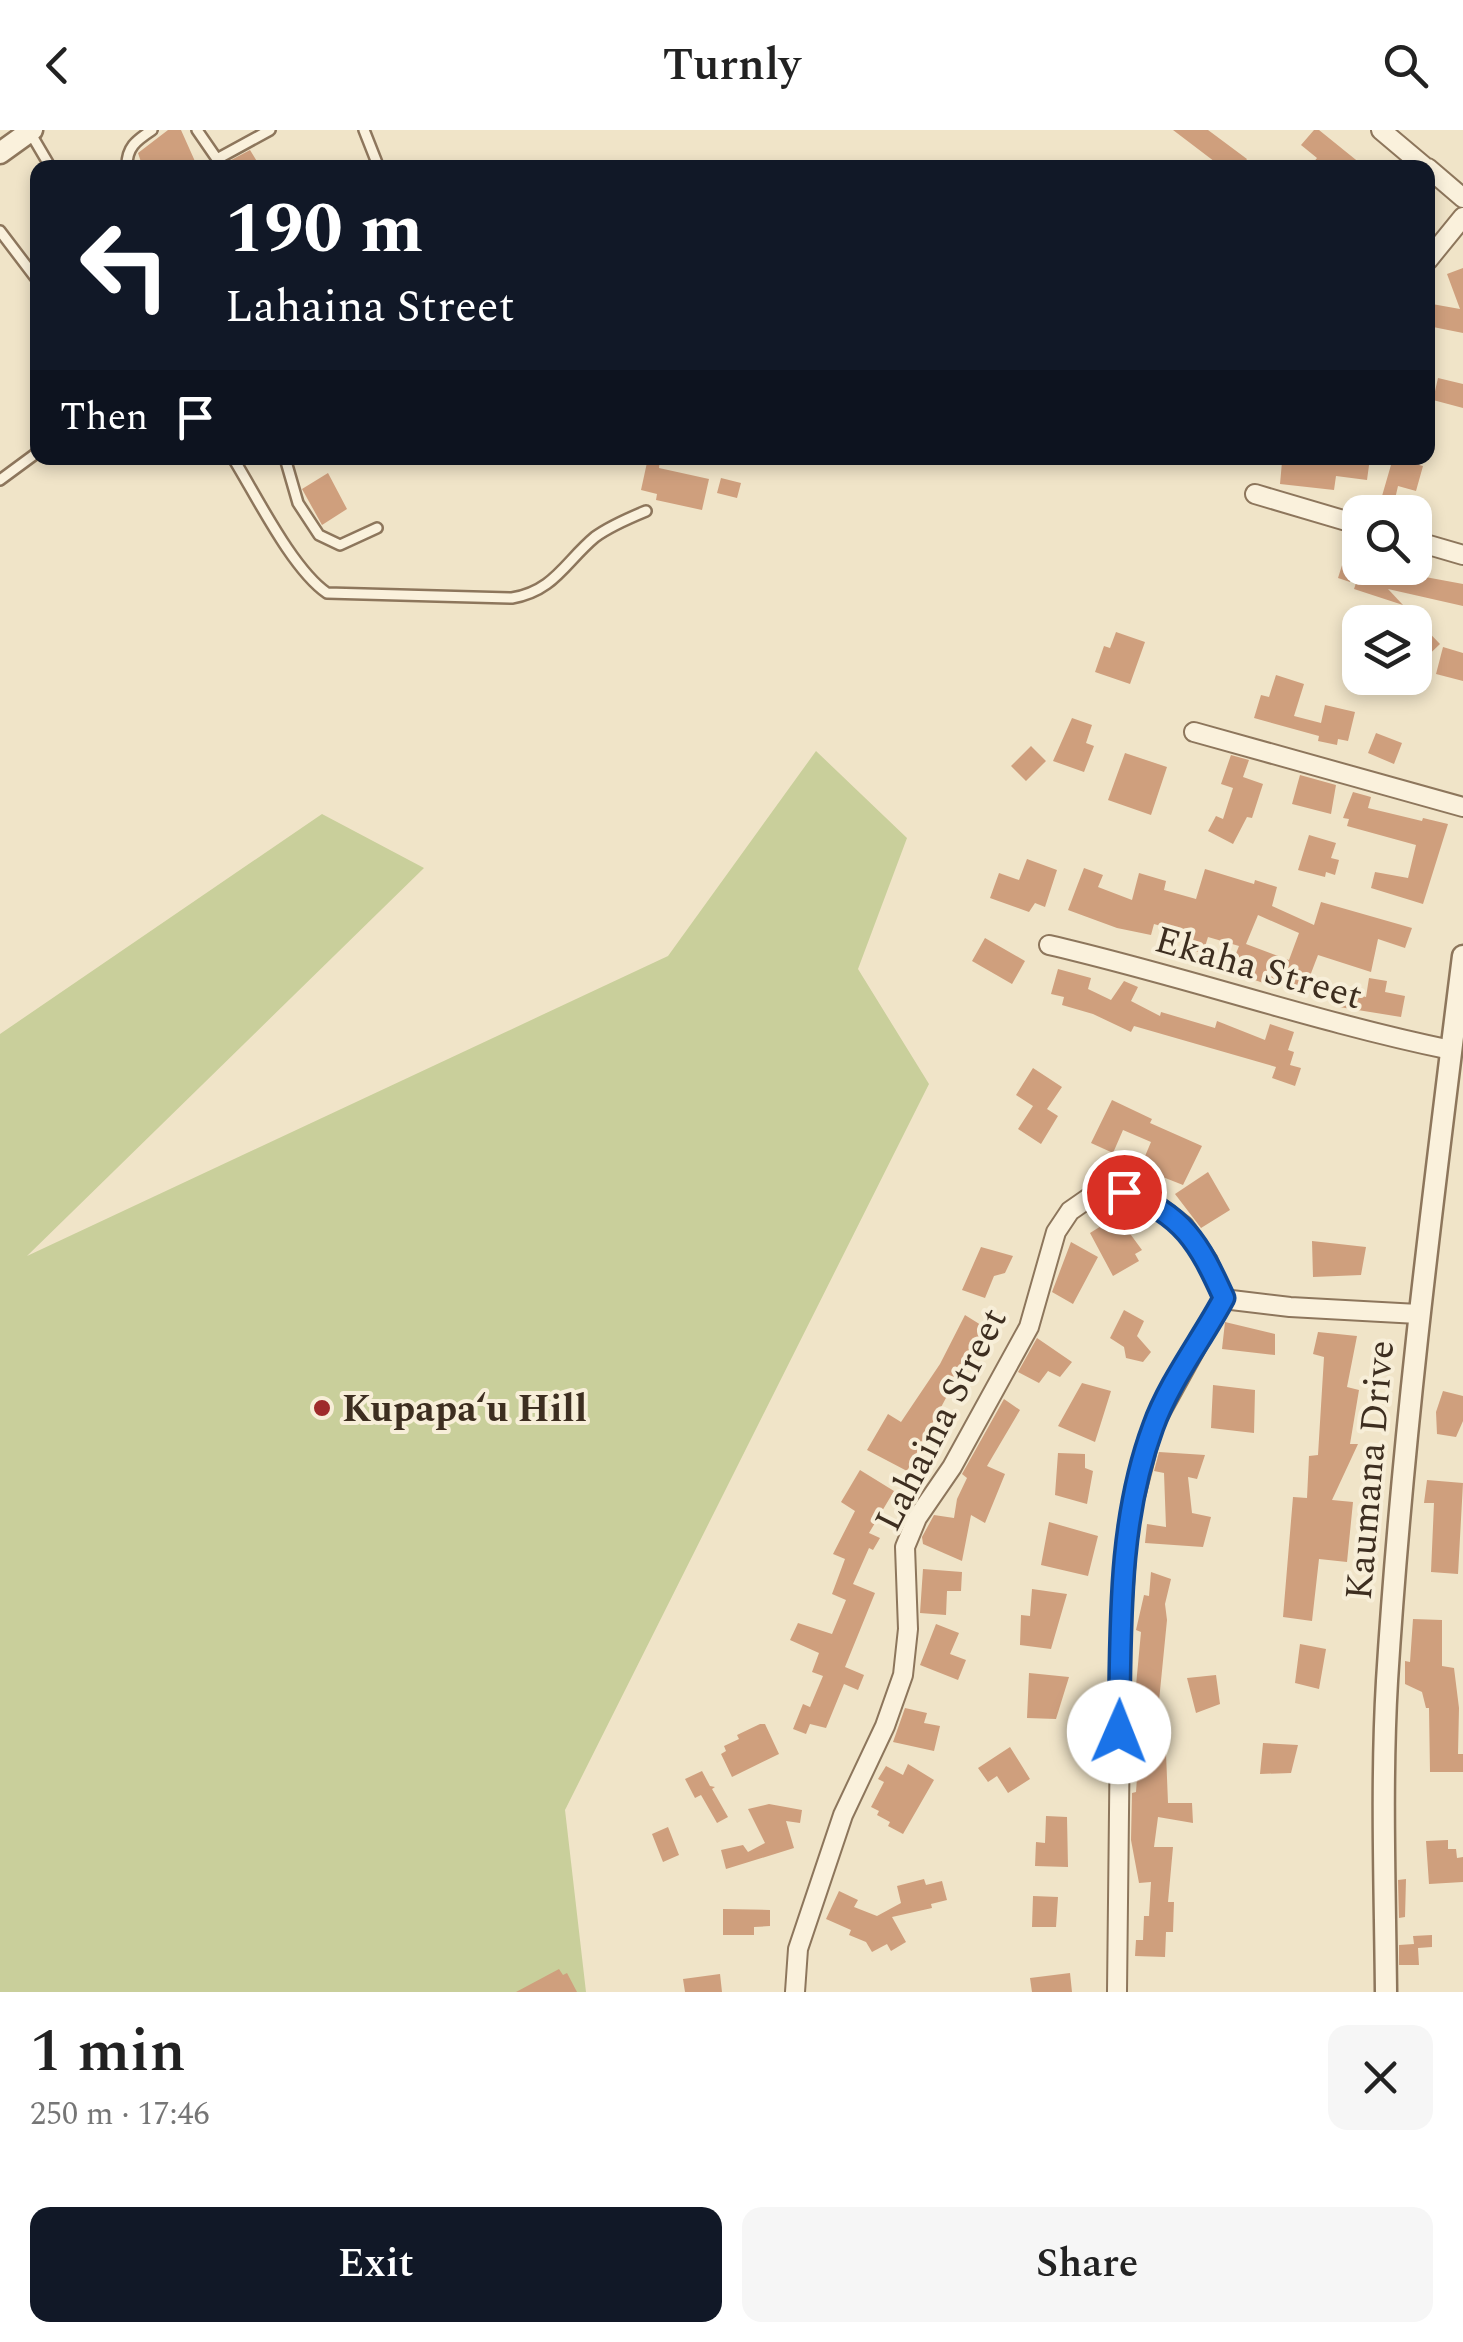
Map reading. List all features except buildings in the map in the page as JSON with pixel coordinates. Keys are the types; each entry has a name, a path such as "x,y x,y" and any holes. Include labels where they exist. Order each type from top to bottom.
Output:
{"street":[{"path":"1381,130 1417,160"},
{"path":"0,152 30,131"},
{"path":"1435,175 1463,198"},
{"path":"1435,251 1463,216"},
{"path":"1255,494 1342,520"},
{"path":"1432,546 1463,555"},
{"path":"1194,732 1463,806"},
{"name":"Ekaha Street","path":"1049,946 1130,964 1369,1033 1451,1050"},
{"name":"Kaumana Drive","path":"1386,1992 1386,1698 1418,1314 1463,956"},
{"name":"Lahaina Street","path":"795,1992 798,1949 843,1815 885,1726 903,1675 908,1629 905,1547 1029,1327 1056,1232 1070,1211 1093,1195 1124,1192 1154,1203 1184,1226 1208,1261 1224,1298"},
{"path":"1117,1992 1121,1633 1128,1524 1153,1426 1224,1298 1290,1307 1418,1314"}],"lane":[{"path":"126,160 133,143 152,130"},
{"path":"197,130 217,160 270,130"},
{"path":"364,130 376,160"},
{"path":"30,131 47,160"},
{"path":"0,231 30,270"},
{"path":"0,480 30,458"},
{"path":"237,465 296,558 328,593 512,598 533,594 554,580 596,536 646,511"},
{"path":"286,465 298,503 318,535 340,545 376,528"}],"green space":[{"path":"816,751 907,838 858,969 929,1084 565,1810 586,1992 0,1992 0,1034 322,814 424,868 27,1256 668,956"}],"place":[{"name":"Kupapaʻu Hill","path":"322,1408"}],"route":[{"path":"1119,1732 1128,1524 1136,1488 1153,1426 1224,1298 1208,1261 1184,1226 1154,1203 1124,1192"}]}
